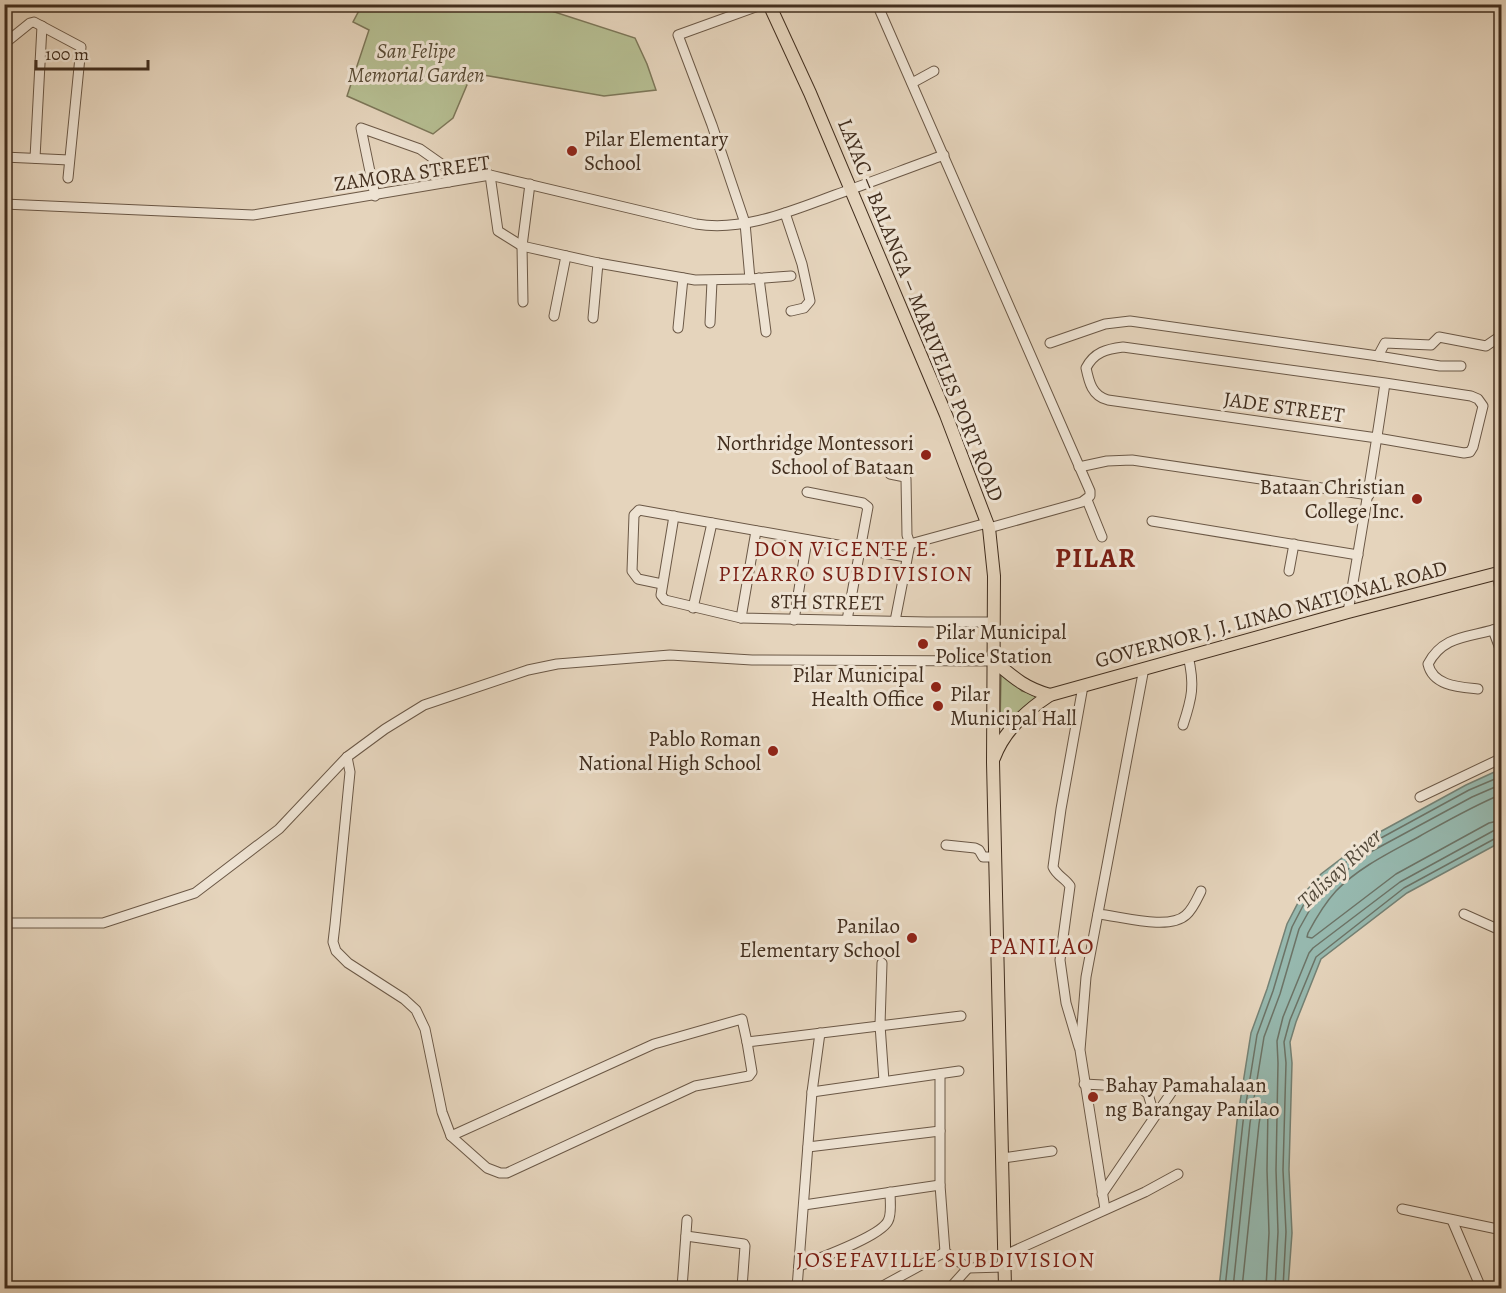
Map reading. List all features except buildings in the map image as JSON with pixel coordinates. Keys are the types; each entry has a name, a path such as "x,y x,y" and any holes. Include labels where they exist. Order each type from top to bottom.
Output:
{"main road":[{"name":"LAYAC – BALANGA – MARIVELES PORT ROAD","path":"769,4 851,189 946,415 988,526 994,573 993,762 1005,1288"},
{"name":"GOVERNOR J. J. LINAO NATIONAL ROAD","path":"993,762 1008,732 1050,695 1499,572"},
{"path":"994,661 1017,681 1033,690 1050,695"}],"street":[{"path":"764,4 678,35 712,125 745,223 766,332"},
{"path":"877,4 1090,491 1087,500 1102,537"},
{"path":"4,44 34,22 81,46 68,178"},
{"path":"35,158 42,26"},
{"path":"912,83 934,71"},
{"path":"375,196 361,128 420,149 447,168 449,182"},
{"name":"ZAMORA STREET","path":"4,204 253,215 490,176 696,224 723,226 785,213 944,155"},
{"path":"4,157 69,160"},
{"path":"490,176 498,231 522,246 598,263 683,278 712,281 791,276"},
{"path":"523,302 522,246 530,184"},
{"path":"785,213 802,264 810,301 804,308 790,311"},
{"path":"554,316 566,256"},
{"path":"593,318 598,263"},
{"path":"678,328 683,278"},
{"path":"710,323 712,281"},
{"path":"1050,343 1106,324 1130,321 1440,366 1461,366"},
{"path":"1378,356 1385,343 1431,345 1439,337 1486,346 1502,335"},
{"name":"JADE STREET","path":"1123,347 1385,383 1478,399 1483,406 1470,452 1464,453 1377,438 1100,398 1090,383 1086,368 1092,358 1099,353 1123,347"},
{"path":"1348,612 1369,495 1385,383"},
{"path":"1079,466 1107,461 1132,460 1369,495"},
{"path":"890,474 906,479 907,535 910,544 895,621"},
{"path":"807,492 863,503 868,507 847,620"},
{"path":"910,544 1087,500"},
{"path":"674,516 663,584 638,579 632,572 634,515 639,510 674,516 807,540 860,549 906,558"},
{"path":"1152,521 1358,555"},
{"path":"693,608 712,523"},
{"path":"741,618 756,531"},
{"path":"794,620 807,540"},
{"path":"1289,571 1294,544"},
{"path":"1499,572 1502,601"},
{"name":"8TH STREET","path":"663,584 662,598 693,608 741,618 994,622"},
{"path":"1478,689 1448,686 1431,672 1428,664 1437,650 1447,642 1497,628 1502,654"},
{"path":"4,923 103,923 195,892 279,829 347,757 385,729 424,705 528,670 557,664 670,655 752,660 994,661"},
{"path":"1183,725 1193,693 1192,670 1188,656"},
{"path":"1105,1209 1080,1050 1086,977 1144,668"},
{"path":"1080,1050 1066,1003 1060,960 1070,886 1055,872 1053,867 1083,687"},
{"path":"347,757 350,772 333,942 336,951 348,963 404,999 416,1010 425,1029 442,1112 451,1136 487,1168 507,1173 695,1086 749,1076 752,1066 742,1019 654,1044 451,1136"},
{"path":"1420,796 1502,758"},
{"path":"946,845 975,848 983,857 995,857"},
{"path":"1098,914 1173,922 1187,914 1201,891"},
{"path":"1464,914 1502,932"},
{"path":"882,963 880,1025 884,1081"},
{"path":"747,1042 960,1016"},
{"path":"797,1288 812,1092 820,1034"},
{"path":"812,1092 959,1071"},
{"path":"940,1074 940,1185 945,1252"},
{"path":"1084,1084 1140,1087 1146,1091 1154,1114"},
{"path":"1102,1194 1154,1114 1173,1090"},
{"path":"808,1147 940,1131"},
{"path":"1002,1158 1052,1152"},
{"path":"950,1288 968,1268 1005,1261 1178,1174"},
{"path":"804,1205 940,1185"},
{"path":"799,1266 855,1244 883,1226 890,1218 890,1192"},
{"path":"1402,1209 1502,1230"},
{"path":"682,1288 687,1220"},
{"path":"1452,1220 1481,1288"},
{"path":"686,1236 744,1244 742,1288"},
{"path":"945,1252 968,1268"},
{"path":"879,1288 945,1252"}],"green space":[{"name":"San Felipe Memorial Garden","path":"362,5 533,5 635,38 656,90 604,96 472,73 453,118 433,134 347,96 369,30 353,22"},
{"path":"1001,672 1022,691 1043,696 1006,728 1000,726"}],"water":[{"name":"Talisay River","path":"1501,769 1501,842 1407,893 1321,959 1290,1042 1292,1063 1289,1170 1292,1233 1288,1288 1219,1288 1237,1121 1251,1033 1287,924 1301,897 1321,874 1367,839 1466,785"}],"place":[{"name":"Pilar Elementary School","path":"572,151"},
{"name":"Northridge Montessori School of Bataan","path":"926,455"},
{"name":"Bataan Christian College Inc.","path":"1417,499"},
{"name":"Pilar Municipal Police Station","path":"923,644"},
{"name":"Pilar Municipal Health Office","path":"936,687"},
{"name":"Pilar Municipal Hall","path":"938,706"},
{"name":"Pablo Roman National High School","path":"773,751"},
{"name":"Panilao Elementary School","path":"912,938"},
{"name":"Bahay Pamahalaan ng Barangay Panilao","path":"1093,1097"}],"district":[{"name":"PILAR","path":"1096,558"},
{"name":"DON VICENTE E. PIZARRO SUBDIVISION","path":"846,560"},
{"name":"PANILAO","path":"1042,946"},
{"name":"JOSEFAVILLE SUBDIVISION","path":"946,1259"}]}
